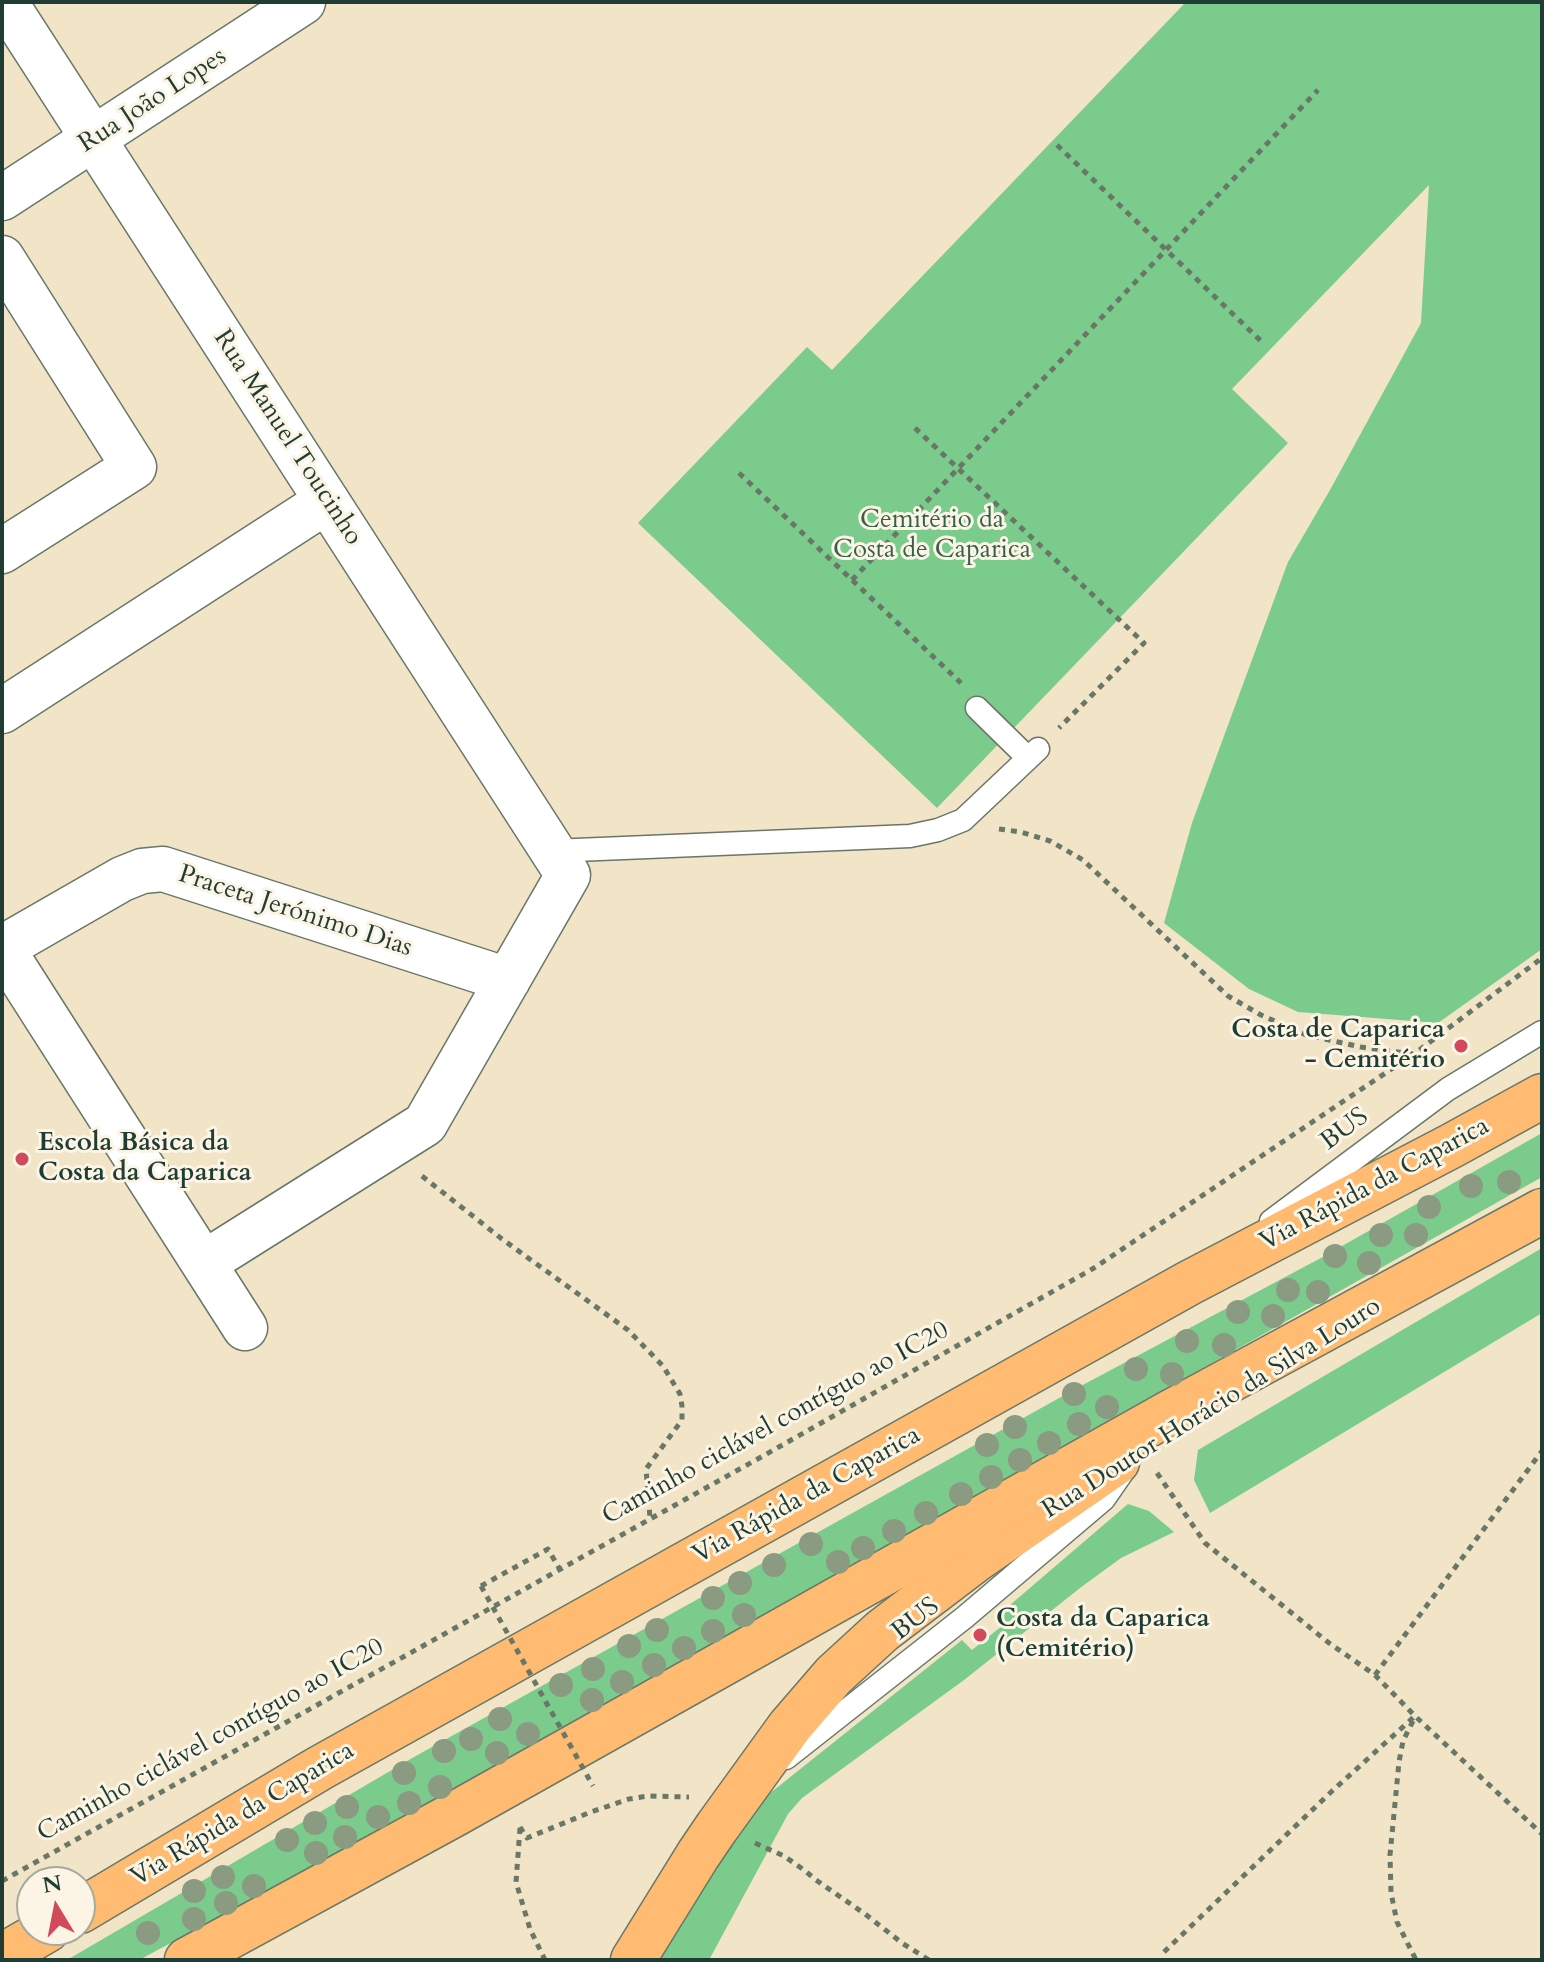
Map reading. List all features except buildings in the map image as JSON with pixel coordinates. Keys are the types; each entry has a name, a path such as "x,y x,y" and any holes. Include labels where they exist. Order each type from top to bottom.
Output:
{"main road":[{"name":"Via Rápida da Caparica","path":"96,1901 320,1768 1189,1283 1542,1096"},
{"name":"Rua Doutor Horácio da Silva Louro","path":"633,1960 690,1867 790,1726 834,1675 882,1631 974,1561 1140,1447 1540,1212"},
{"path":"187,1960 455,1814 1157,1419 1540,1212"}],"street":[{"name":"Rua Manuel Toucinho","path":"5,2 560,863"},
{"name":"Rua João Lopes","path":"2,198 303,2"},
{"path":"2,258 134,467 2,551"},
{"path":"2,711 327,501"},
{"path":"204,1263 425,1124 508,980 560,863"},
{"name":"Praceta Jerónimo Dias","path":"2,948 122,879 142,871 163,869 508,980"},
{"path":"2,948 245,1328"}],"lane":[{"path":"560,863 910,836 938,830 963,820 1033,754 977,708"},
{"name":"BUS","path":"1189,1283 1436,1097 1475,1070 1542,1032"},
{"name":"BUS","path":"717,1827 782,1761 965,1617 1104,1499 1140,1447"}],"path":[{"path":"852,580 1318,90"},
{"path":"1057,145 1263,343"},
{"path":"915,428 1144,643 1033,754"},
{"path":"739,473 962,684"},
{"path":"938,830 988,828 1021,832 1050,841 1083,860 1228,996 1306,1035 1414,1054"},
{"name":"Caminho ciclável contíguo ao IC20","path":"2,1881 1094,1268 1414,1054 1542,958"},
{"path":"386,1148 502,1239 628,1330 663,1366 680,1394 682,1420 646,1469 650,1518"},
{"path":"1140,1447 1205,1543 1329,1643 1375,1675 1542,1834"},
{"path":"1375,1675 1542,1451"},
{"path":"559,1568 548,1549 481,1586 593,1786"},
{"path":"1164,1952 1415,1716"},
{"path":"1415,1716 1403,1741 1399,1762 1390,1855 1391,1893 1397,1922 1416,1960"},
{"path":"545,1960 530,1929 516,1882 520,1827 527,1838 629,1799 648,1796 702,1797 755,1775"},
{"path":"717,1827 784,1856 929,1960"}],"green space":[{"name":"Cemitério da Costa de Caparica","path":"1186,2 1542,2 1542,949 1438,1023 1298,1012 1249,989 1164,923 1192,823 1288,562 1421,323 1429,185 1232,389 1288,443 937,808 638,523 807,347 832,370"},
{"path":"1542,1133 1542,1177 528,1749 139,1960 67,1960 96,1946 96,1943 414,1757 1079,1387 1319,1259"},
{"path":"1542,1248 1542,1313 1210,1513 1194,1480 1198,1450"},
{"path":"1128,1504 1149,1511 1174,1532 1121,1558 964,1680 802,1798 788,1814 709,1960 657,1960 742,1822 769,1794 962,1640 972,1650 1002,1626 996,1617"}],"place":[{"name":"Costa de Caparica - Cemitério","path":"1461,1046"},
{"name":"Escola Básica da Costa da Caparica","path":"22,1159"},
{"name":"Costa da Caparica (Cemitério)","path":"980,1635"}]}
